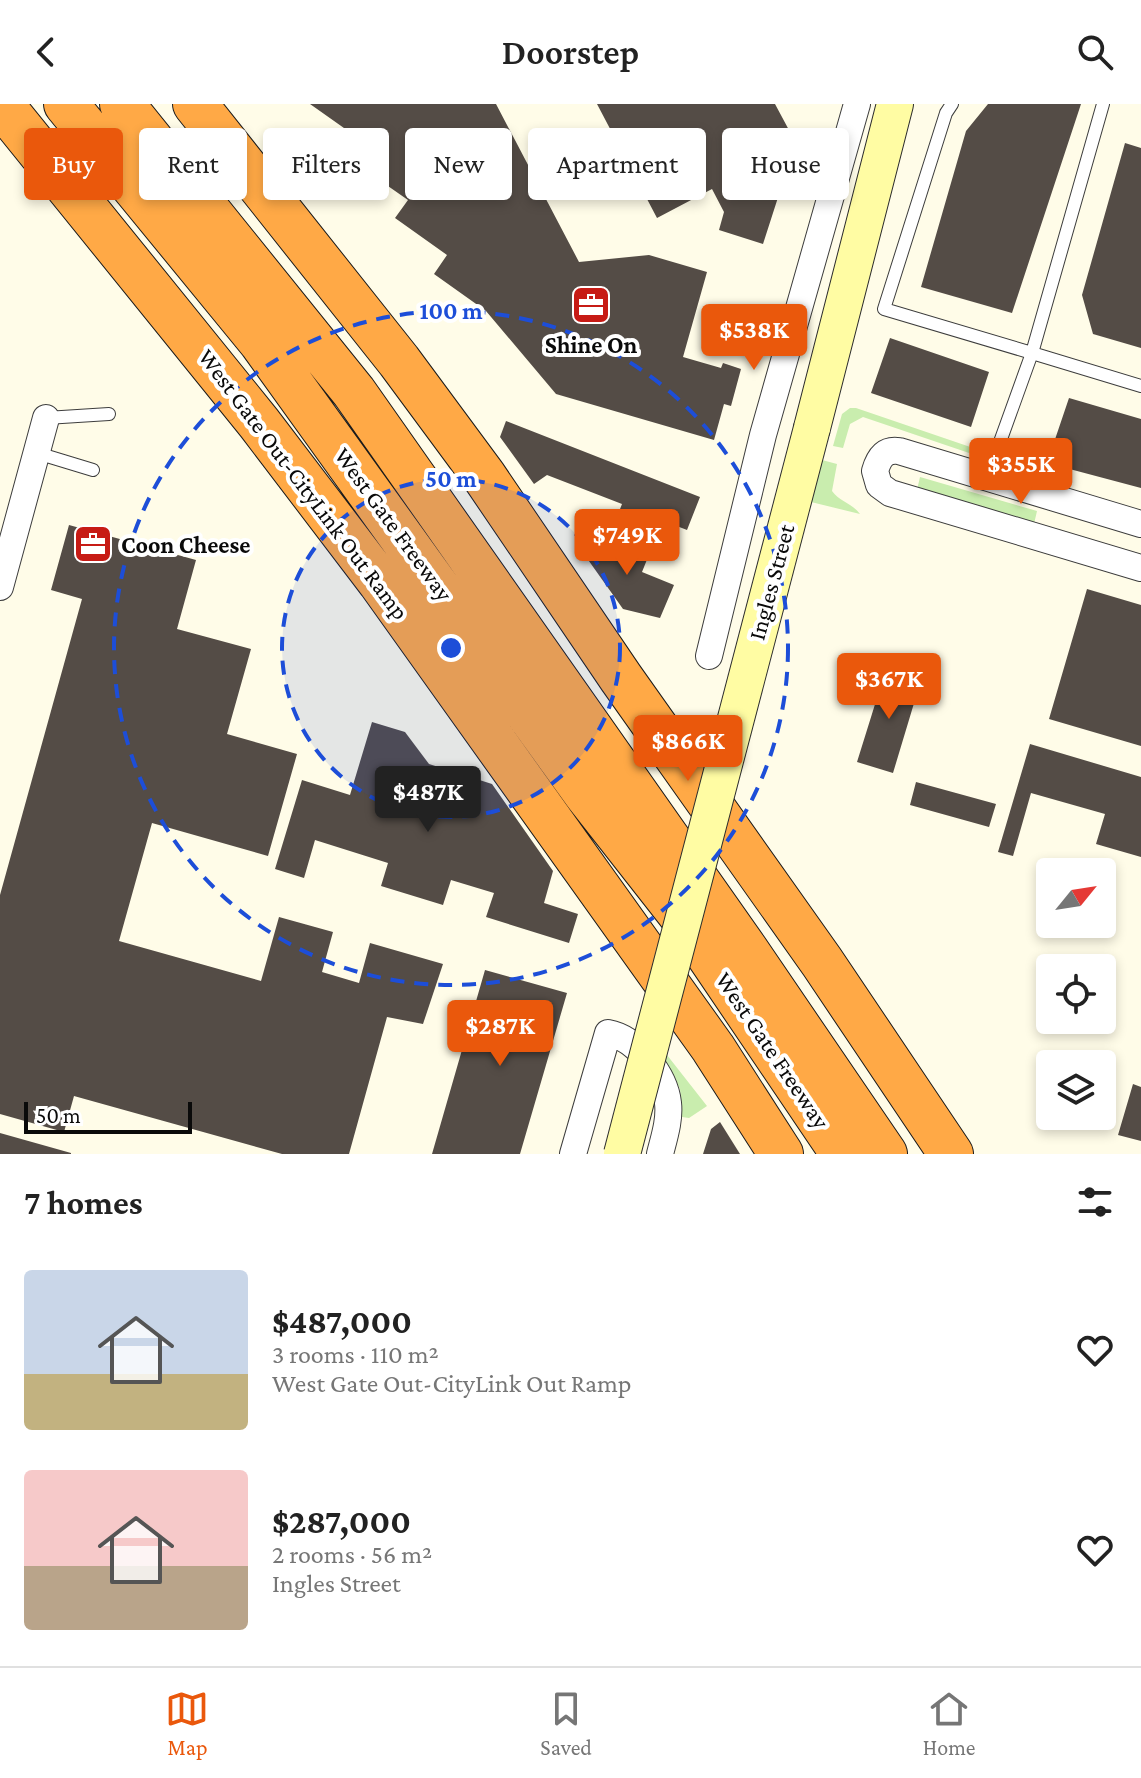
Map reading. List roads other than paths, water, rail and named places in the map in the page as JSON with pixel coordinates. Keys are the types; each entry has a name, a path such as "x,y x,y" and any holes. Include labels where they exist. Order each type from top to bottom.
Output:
{"highway":[{"name":"West Gate Out-CityLink Out Ramp","path":"1,104 259,423 380,582 705,1036 781,1154"},
{"name":"West Gate Freeway","path":"66,104 261,342 586,794 684,919 843,1154"},
{"path":"122,104 161,124 294,266 411,424 833,1026 918,1154"},
{"path":"195,104 399,361 469,455 621,678 838,985 951,1154"},
{"path":"223,104 465,412 824,928 976,1154"},
{"path":"161,124 354,392 885,1154"},
{"path":"586,794 665,932 816,1154"}],"street":[{"name":"Ingles Street","path":"709,656 763,435 857,104"},
{"name":"Ingles Street","path":"622,1154 895,104"},
{"path":"0,587 46,418"},
{"path":"1141,524 895,450 881,456 875,475 879,485 890,493 1141,568"},
{"path":"1070,547 1084,508"},
{"path":"573,1154 608,1033 618,1035 631,1044 648,1062 665,1089 668,1115 660,1154"}],"lane":[{"path":"952,104 946,113 884,309 1141,386"},
{"path":"987,478 1032,353 1103,104"},
{"path":"46,418 109,414"},
{"path":"37,453 93,470"}],"place":[{"name":"Shine On","path":"591,305"},
{"name":"Coon Cheese","path":"93,544"}]}
